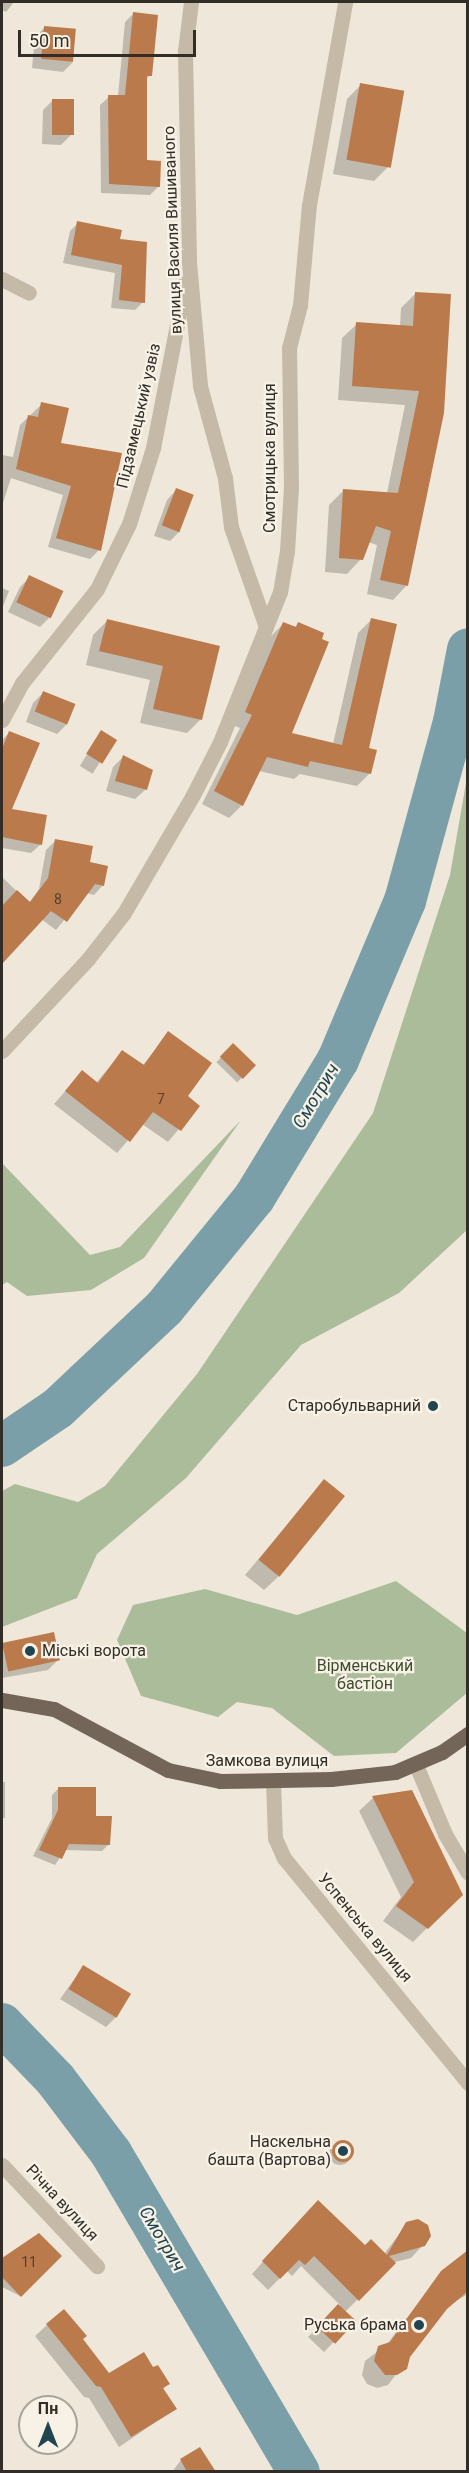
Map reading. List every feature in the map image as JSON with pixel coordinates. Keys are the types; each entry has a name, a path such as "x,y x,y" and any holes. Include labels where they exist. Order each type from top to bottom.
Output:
{"main road":[{"name":"Замкова вулиця","path":"2,1700 54,1709 168,1770 190,1777 273,1781 373,1776 416,1765 468,1734"}],"street":[{"name":"вулиця Василя Вишиваного","path":"191,2 185,51 189,262 200,386 225,478 231,527 266,627"},
{"name":"Смотрицька вулиця","path":"2,1051 88,959 124,913 193,795 220,742 280,592 288,551 289,348 300,305 309,205 345,2"},
{"name":"Підзамецький узвіз","path":"2,720 22,683 97,589 129,524 160,416 189,262"},
{"path":"2,279 29,293"},
{"path":"416,1765 445,1834 468,1873"},
{"name":"Успенська вулиця","path":"273,1781 275,1838 284,1858 468,2083"},
{"name":"Річна вулиця","path":"2,2164 97,2266"}],"green space":[{"path":"467,777 467,1230 399,1293 301,1345 186,1478 97,1554 77,1598 2,1627 2,1491 15,1484 78,1502 105,1486 197,1374 373,1113 450,875"},
{"path":"241,1120 144,1258 91,1290 27,1296 7,1282 2,1285 2,1163 90,1255 120,1247"},
{"name":"Вірменський бастіон","path":"396,1581 467,1633 468,1692 396,1753 334,1756 272,1708 237,1702 218,1717 141,1696 117,1640 133,1605 205,1589 297,1615"}],"building":[{"path":"133,12 158,15 152,76 147,76 147,160 161,161 160,187 109,184 108,95 125,95"},
{"path":"44,26 76,29 73,62 41,59"},
{"path":"360,83 404,91 391,168 346,160"},
{"path":"52,99 74,99 74,135 52,135"},
{"path":"77,221 122,230 120,239 147,242 145,303 119,300 122,265 71,255"},
{"path":"415,292 451,294 444,413 408,586 380,580 391,531 376,526 363,560 339,558 343,489 398,493 419,391 352,386 356,322 413,326"},
{"path":"41,402 69,408 61,443 122,453 101,551 56,538 71,486 16,469 28,415 38,417"},
{"path":"176,488 194,495 179,532 162,525"},
{"path":"29,575 63,591 51,618 16,602"},
{"path":"371,618 397,624 369,748 377,750 371,774 310,761 308,767 267,757 243,806 214,791 252,715 245,712 283,622 296,627 298,622 324,633 322,639 329,642 292,733 342,745"},
{"path":"107,619 220,646 202,720 153,709 163,666 99,651"},
{"path":"43,691 75,704 67,725 35,711"},
{"path":"101,730 117,740 102,764 86,754"},
{"path":"9,731 40,743 12,809 47,815 42,845 2,837 2,749"},
{"path":"123,755 153,770 147,790 115,781"},
{"path":"55,839 93,846 90,862 108,866 104,886 95,884 67,922 51,911 2,964 2,906 17,890 30,902 48,878"},
{"path":"168,1031 212,1063 188,1096 200,1106 181,1131 153,1112 130,1142 65,1091 82,1070 98,1083 122,1050 144,1065"},
{"path":"233,1043 256,1065 243,1079 220,1057"},
{"path":"324,1479 345,1496 280,1577 259,1560"},
{"name":"Міські ворота","path":"54,1632 60,1660 8,1671 2,1643"},
{"path":"58,1787 96,1787 96,1816 112,1816 110,1845 69,1844 62,1859 39,1850 58,1810"},
{"path":"412,1790 463,1895 428,1929 396,1906 414,1882 372,1796"},
{"path":"83,1965 131,1994 117,2018 69,1989"},
{"name":"Наскельна башта (Вартова)","path":"343,2140 351,2143 354,2151 351,2159 343,2162 335,2159 332,2151 335,2143"},
{"path":"318,2200 365,2245 371,2239 387,2255 406,2222 418,2219 428,2225 431,2236 425,2246 389,2256 396,2263 359,2301 314,2256 305,2265 299,2260 280,2279 262,2261"},
{"path":"39,2233 62,2256 21,2297 2,2277 2,2258"},
{"name":"Руська брама","path":"468,2250 468,2291 447,2309 410,2357 407,2369 397,2375 385,2375 374,2361 378,2346 390,2342 441,2271"},
{"path":"338,2304 356,2321 335,2344 317,2327"},
{"path":"64,2309 87,2336 83,2339 109,2373 144,2352 153,2367 158,2365 170,2384 163,2388 177,2409 131,2437 101,2387 96,2386 46,2324"},
{"path":"200,2447 216,2472 187,2472 180,2459"}],"waterway":[{"name":"Смотрич","path":"2,1446 58,1408 165,1307 254,1198 338,1060 405,901 454,722 468,649"},
{"name":"Смотрич","path":"2,2024 55,2079 111,2153 299,2472"}],"place":[{"name":"Старобульварний","path":"433,1406"},
{"name":"Міські ворота","path":"30,1651"},
{"name":"Наскельна башта (Вартова)","path":"343,2151"},
{"name":"Руська брама","path":"419,2325"}]}
